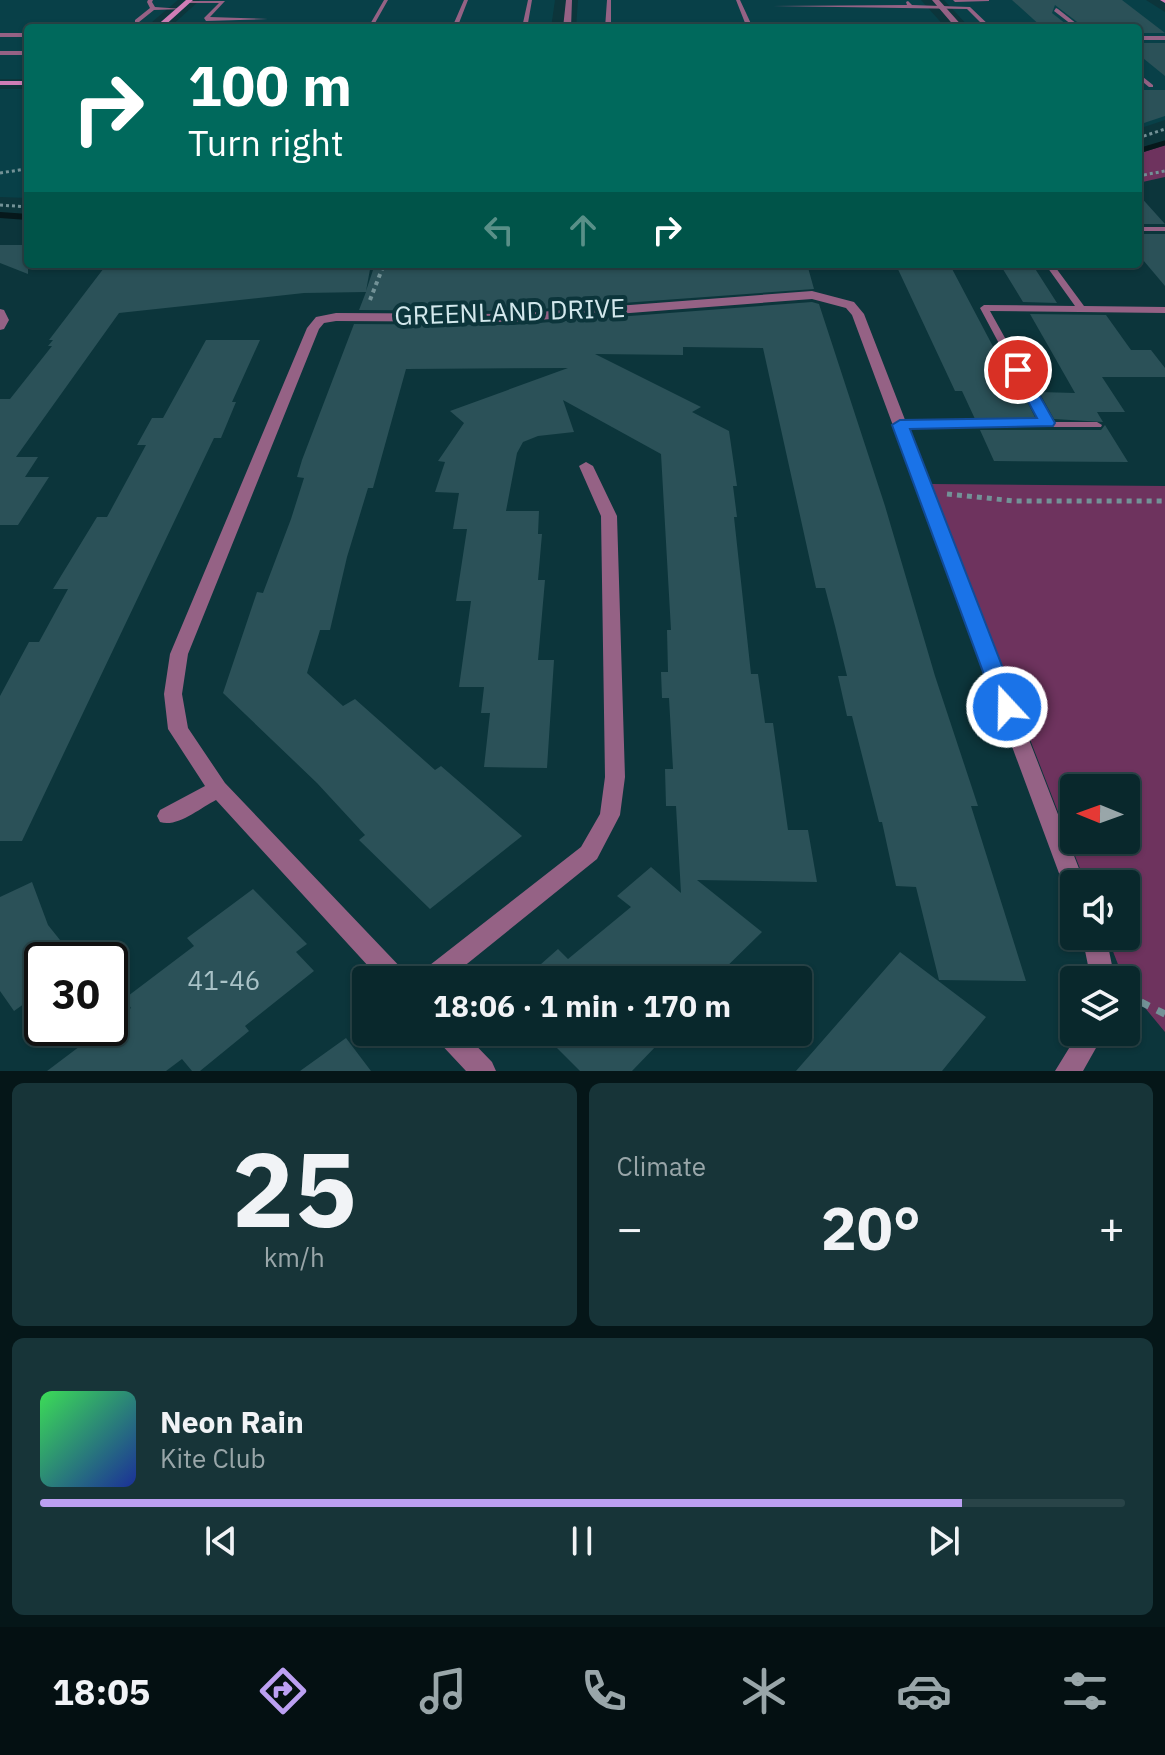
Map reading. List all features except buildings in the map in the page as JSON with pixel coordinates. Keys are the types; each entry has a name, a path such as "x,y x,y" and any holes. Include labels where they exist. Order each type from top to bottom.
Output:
{"street":[{"path":"567,24 569,0"},
{"path":"163,24 189,1"},
{"path":"937,2 956,24"},
{"path":"0,83 24,83"},
{"name":"GREENLAND DRIVE","path":"384,966 218,789 178,729 173,694 179,654 313,328 320,320 512,318 812,295 850,305 858,314 1069,870"},
{"path":"0,313 3,320 0,326"},
{"path":"447,966 589,853 610,815 615,777 609,516 586,466"},
{"path":"167,816 218,789"},
{"path":"459,1046 483,1071"},
{"path":"1068,1071 1084,1046"}],"lane":[{"path":"151,0 149,2 153,8"},
{"path":"372,24 386,0"},
{"path":"456,24 466,0"},
{"path":"525,24 530,0"},
{"path":"608,24 609,0"},
{"path":"738,0 748,24"},
{"path":"906,0 911,6"},
{"path":"189,1 225,1"},
{"path":"225,1 206,19 265,19"},
{"path":"775,6 911,6 987,1"},
{"path":"937,2 968,8 985,24"},
{"path":"137,21 153,8 180,9"},
{"path":"1056,10 1074,24"},
{"path":"0,35 24,35"},
{"path":"1142,38 1165,38"},
{"path":"0,53 24,53"},
{"path":"1142,78 1151,86"},
{"path":"1142,229 1165,229"},
{"path":"1052,268 1081,309"},
{"path":"1047,423 984,308 1165,310"},
{"path":"900,425 1097,425"}],"path":[{"path":"1142,137 1165,129"},
{"path":"0,173 24,169"},
{"path":"1142,175 1165,171"},
{"path":"0,205 24,207"},
{"path":"364,318 383,268"},
{"path":"942,494 1015,501 1165,501"},
{"path":"1141,1002 1165,1014"}],"shaded area":[{"path":"0,0 178,0 150,24 24,24 24,79 0,79"},
{"path":"200,0 555,0 552,24 173,24"},
{"path":"578,0 921,0 942,24 576,24"},
{"path":"944,0 1146,0 1165,12 1165,120 1142,128 1142,24 966,24"},
{"path":"0,89 24,89 24,198 0,197"},
{"path":"1165,145 1165,177 1142,182 1142,153"},
{"path":"931,484 1165,486 1165,1032 1140,1002 1140,966 1119,966 1112,950 1140,950 1140,870 1081,870 1074,854 1140,854 1140,774 1060,774 1060,817"}],"waterway":[{"path":"1142,150 1165,143"},
{"path":"0,215 24,217"}],"route":[{"path":"1007,707 900,425 1047,423 1018,370"}]}
